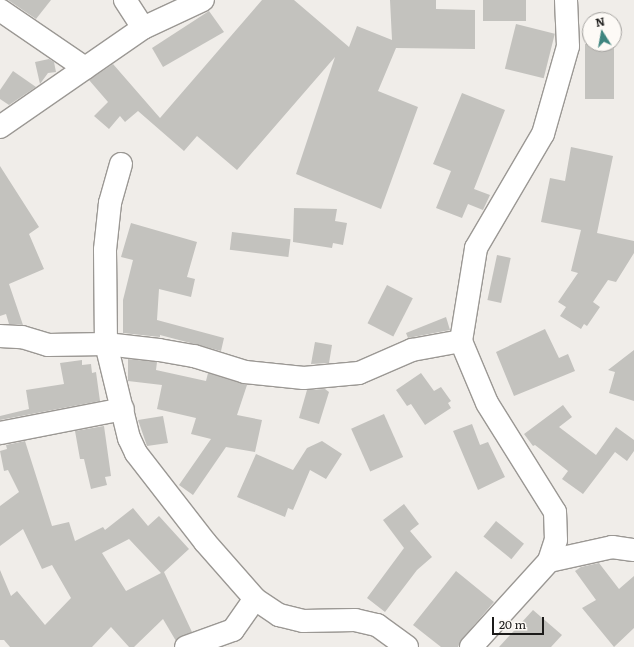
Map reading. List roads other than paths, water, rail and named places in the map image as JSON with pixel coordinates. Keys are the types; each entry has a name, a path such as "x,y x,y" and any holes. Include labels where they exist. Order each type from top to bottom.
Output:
{"street":[{"path":"125,0 143,28"},
{"path":"0,127 143,28 203,0"},
{"path":"472,647 549,561 556,540 555,512 486,402 461,341 476,248 543,134 568,46 566,0"},
{"path":"0,10 85,68"},
{"path":"121,164 110,203 105,250 106,344 129,438 144,468 205,542 255,599 279,615 303,621 355,620 377,625 407,647"},
{"path":"0,336 22,337 48,345 106,344 194,356 245,372 304,378 359,374 412,350 461,341"},
{"path":"0,433 122,409"},
{"path":"549,561 612,547 634,550"},
{"path":"186,647 233,630 255,599"}]}
